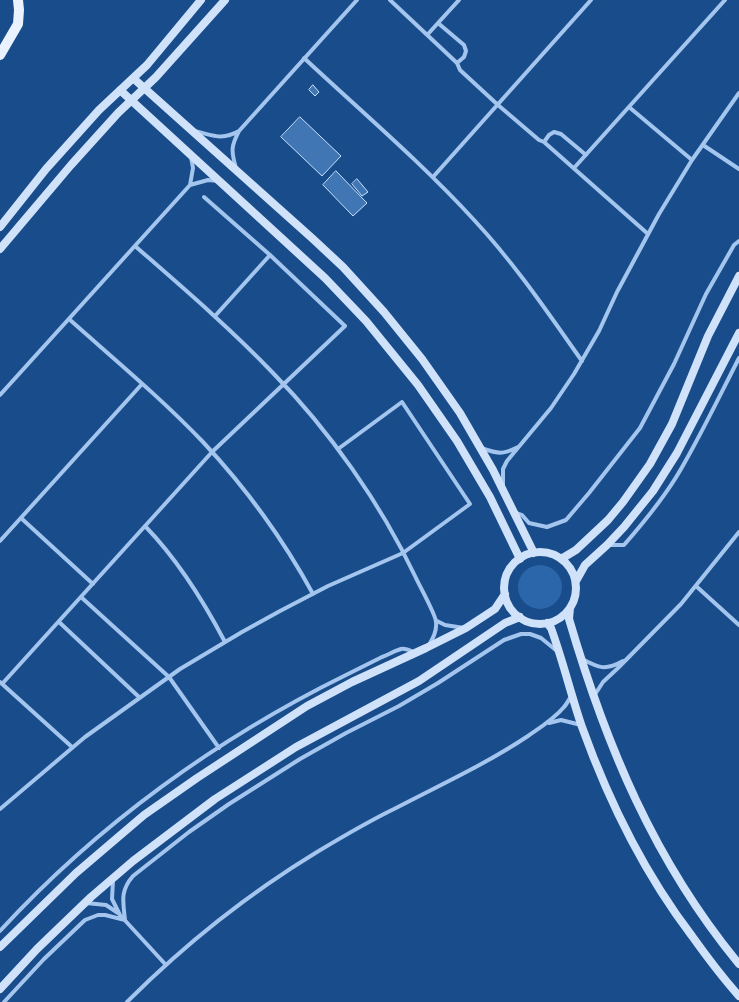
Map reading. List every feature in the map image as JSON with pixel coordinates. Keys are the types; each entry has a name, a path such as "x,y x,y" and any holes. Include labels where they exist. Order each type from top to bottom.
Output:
{"main road":[{"path":"0,55 18,24 18,0"},
{"path":"0,227 46,169 99,110 147,65 201,0"},
{"path":"0,249 71,165 118,113 156,77 225,0"},
{"path":"132,78 313,239 343,267 364,290 422,359 460,413 503,489 534,553"},
{"path":"120,90 325,278 366,321 418,385 457,441 486,491 520,559"},
{"path":"561,558 576,550 608,520 627,497 650,464 672,424 708,336 739,276"},
{"path":"576,581 585,565 607,545 639,510 665,473 677,453 739,333"},
{"path":"570,608 560,618 547,623 533,622 520,617 510,607 505,594 506,580 511,567 520,559 534,553 548,553 561,558 571,568 576,581 575,595 570,608 569,619 613,750 631,792 673,872 695,906 739,964"},
{"path":"0,948 76,873 144,816 196,778 307,706 352,682 466,628 495,609 505,594"},
{"path":"0,988 37,949 113,877 215,799 267,765 334,726 400,692 452,660 505,623 520,617"},
{"path":"547,623 551,628 582,725 612,800 647,870 684,927 739,996"}],"street":[{"path":"237,171 231,147 240,131 357,0"},
{"path":"390,0 428,34 457,63 460,70 648,234"},
{"path":"428,34 459,0"},
{"path":"432,177 591,0"},
{"path":"574,168 725,0"},
{"path":"438,23 464,45 466,51 464,57 457,63"},
{"path":"304,58 419,164 476,222 542,304 582,361"},
{"path":"503,489 503,469 507,461 551,408 582,361 599,331 617,292 648,234 692,160 739,93"},
{"path":"629,107 692,160"},
{"path":"190,130 223,137 240,131"},
{"path":"544,142 549,135 554,132 560,134 586,155"},
{"path":"703,145 739,169"},
{"path":"0,395 190,185 193,168 191,156"},
{"path":"190,185 208,180 219,181"},
{"path":"72,747 1,683 59,622 212,452 345,326 270,255 204,197"},
{"path":"514,512 522,515 529,523 547,527 566,520 640,428 674,364 706,294 734,245 739,241"},
{"path":"135,246 215,316 250,349 284,384 338,449 361,481 404,553 437,621 433,639 426,648"},
{"path":"215,316 270,255"},
{"path":"69,319 142,384 212,452 248,494 279,536 313,594"},
{"path":"607,545 624,545 646,520 663,496 680,470 739,358"},
{"path":"0,541 142,384"},
{"path":"0,809 72,747 169,677 225,642 280,611 313,594 404,553 470,504 402,402 338,449"},
{"path":"481,448 492,452 506,453 521,446"},
{"path":"21,518 93,584"},
{"path":"145,526 169,554 196,592 225,642"},
{"path":"0,532 4,536"},
{"path":"594,696 609,675 627,659 681,604 739,532"},
{"path":"696,586 739,625"},
{"path":"81,597 169,677 219,748"},
{"path":"437,621 445,625 466,628"},
{"path":"59,622 139,698"},
{"path":"125,920 122,902 123,894 126,884 133,876 189,832 229,804 300,759 346,732 416,696 504,640 520,634 530,634 541,638 559,653"},
{"path":"0,931 41,889 106,831 169,782 219,748 294,702 358,668 402,649 416,653"},
{"path":"582,659 600,668 609,675"},
{"path":"600,668 607,668 616,665 627,659"},
{"path":"127,1002 183,950 249,898 303,861 355,830 488,761 547,723 564,707 572,694"},
{"path":"547,723 561,720 582,725"},
{"path":"113,877 112,898 120,915"},
{"path":"85,903 106,905 120,915 166,965"},
{"path":"4,1002 44,959 85,920 98,915 105,915 125,920"}],"shaded area":[{"path":"540,565 552,569 558,575 562,587 558,599 552,605 540,609 528,605 522,599 518,587 522,575 528,569"}],"building":[{"path":"313,85 319,92 315,96 309,90"},
{"path":"300,117 341,156 322,176 281,137"},
{"path":"336,171 367,203 353,216 323,185"},
{"path":"357,179 368,192 362,196 352,184"}]}
